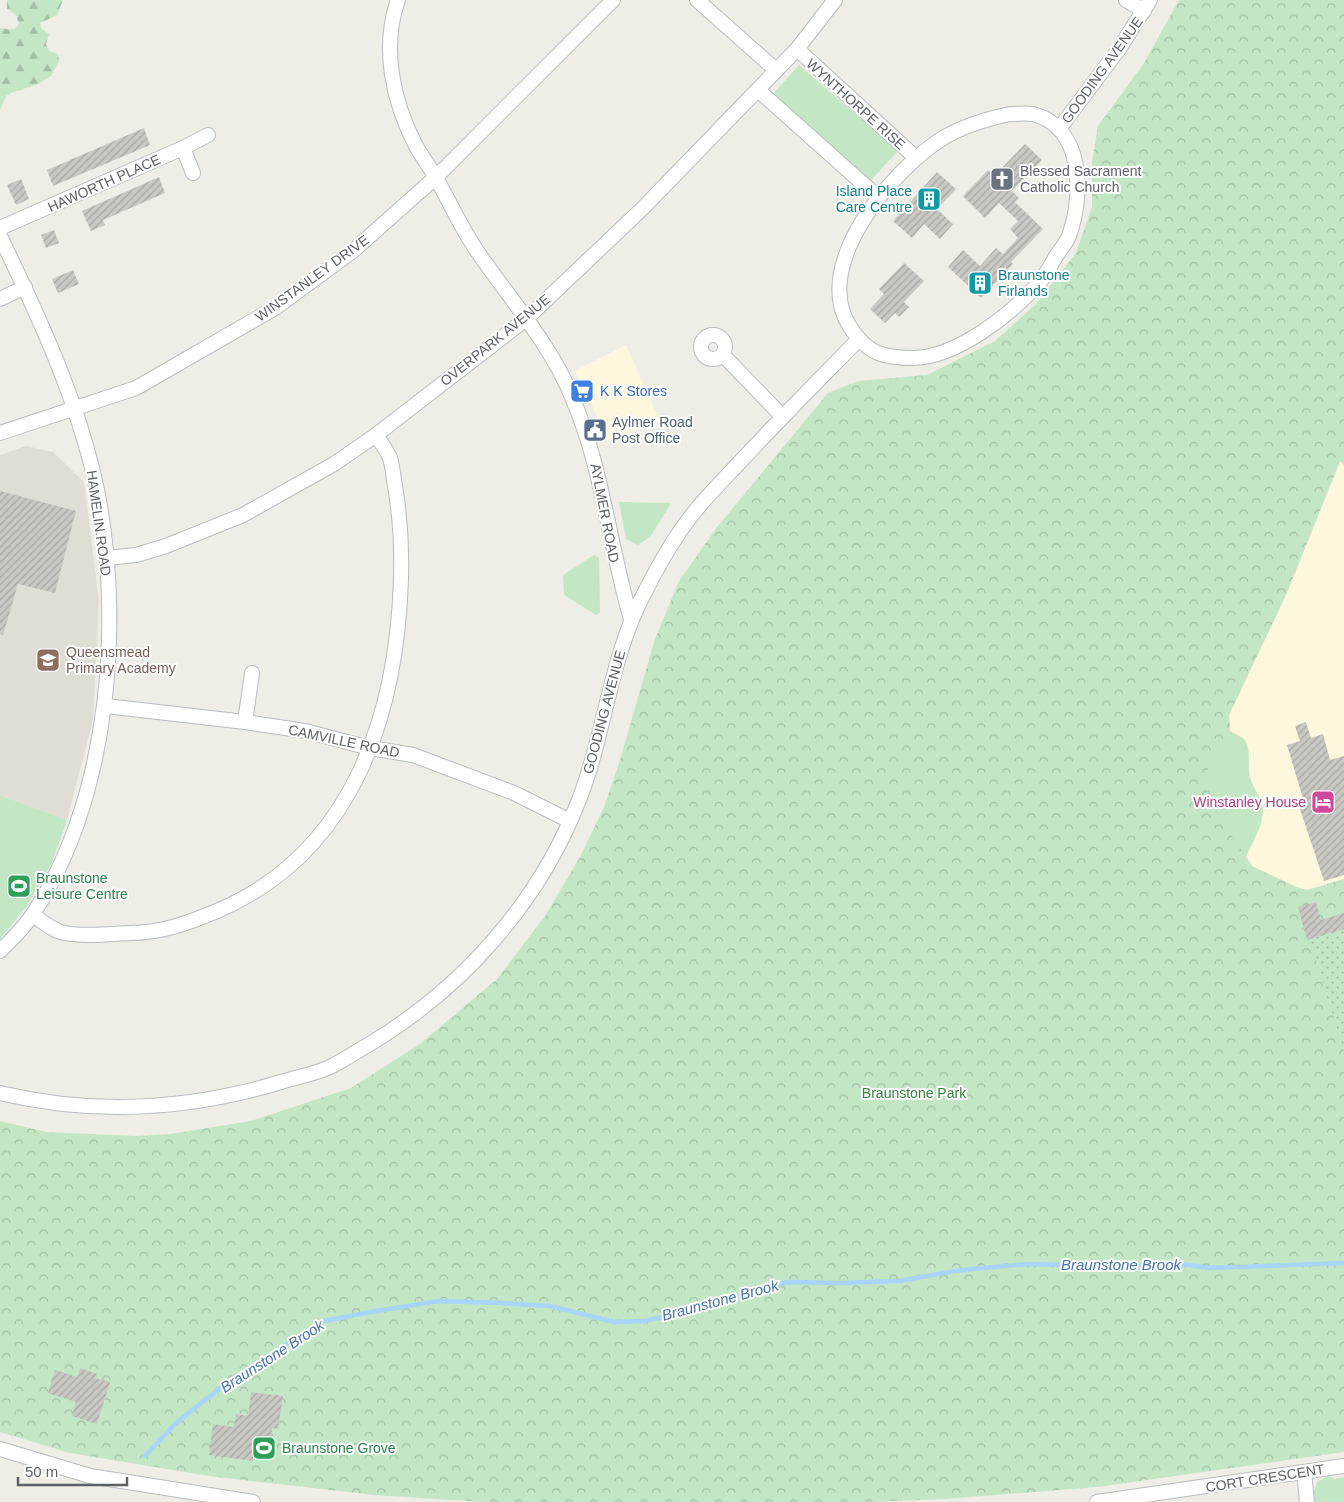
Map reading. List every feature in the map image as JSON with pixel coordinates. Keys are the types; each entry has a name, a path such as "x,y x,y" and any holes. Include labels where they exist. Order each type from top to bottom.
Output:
{"street":[{"name":"AYLMER ROAD","path":"398,0 390,37 390,65 395,95 417,148 436,177 476,249 526,319 560,372 572,395 591,448 605,498 617,570 631,620"},
{"name":"WINSTANLEY DRIVE","path":"0,433 75,410 136,388 275,308 354,250 436,177 613,0"},
{"path":"697,0 776,70"},
{"name":"OVERPARK AVENUE","path":"107,558 136,555 166,546 243,515 334,464 376,435 526,319 643,208 758,90 796,49 835,0"},
{"name":"GOODING AVENUE","path":"1059,130 1108,65 1147,5 1126,0"},
{"name":"WYNTHORPE RISE","path":"796,49 916,158"},
{"path":"758,90 879,198"},
{"name":"GOODING AVENUE","path":"1010,114 1032,114 1059,130 1073,153 1079,187 1070,235 1039,284 996,322 956,347 919,358 894,358 878,354 858,340 848,324 840,303 838,278 848,246 879,198 916,158 943,138 977,121 1010,114"},
{"name":"HAWORTH PLACE","path":"0,228 183,148 208,135"},
{"path":"183,148 193,173"},
{"name":"HAMELIN ROAD","path":"0,236 25,288 75,410 96,485 107,558 109,632 106,706 91,775 74,829 57,872 32,915 0,951"},
{"path":"0,299 25,288"},
{"name":"GOODING AVENUE","path":"0,1093 67,1106 141,1107 206,1100 264,1088 329,1068 402,1024 472,964 520,909 556,850 570,821 600,741 624,634 646,588 695,511 782,416 858,340"},
{"path":"723,355 782,416"},
{"path":"32,915 50,927 66,934 139,933 165,930 185,924 240,901 282,872 319,838 338,813 354,786 370,748 386,695 397,641 402,548 390,457 376,435"},
{"path":"245,722 252,673"},
{"name":"CAMVILLE ROAD","path":"106,706 305,731 370,748 413,755 514,793 570,821"},
{"path":"0,1449 90,1476 253,1502"},
{"name":"CORT CRESCENT","path":"1097,1502 1344,1466"},
{"path":"1304,1472 1307,1502"}],"shaded area":[{"path":"626,345 660,421 605,441 592,405 575,371"},
{"name":"Queensmead Primary Academy","path":"26,446 53,452 84,482 99,601 93,720 67,820 0,795 0,455"},
{"path":"1341,461 1344,465 1344,879 1307,890 1296,887 1252,866 1246,853 1229,715 1286,595"}],"green space":[{"path":"7,0 63,0 57,15 40,23 41,28 49,34 46,44 49,51 58,54 59,61 51,76 38,84 6,96 0,110 0,28 13,29 19,24 16,15 7,9"},
{"name":"Braunstone Park","path":"1179,0 1344,0 1344,465 1340,461 1286,595 1229,715 1230,731 1213,749 1206,779 1220,818 1252,866 1296,887 1307,890 1344,879 1344,1452 1097,1487 945,1499 873,1502 484,1502 374,1495 209,1476 70,1453 0,1432 0,1121 46,1132 136,1136 170,1134 251,1121 351,1088 420,1044 497,979 545,916 580,857 604,807 619,763 655,639 679,581 718,526 828,393 858,381 927,375 995,341 1036,304 1076,253 1092,207 1092,163 1098,126 1144,63"},
{"path":"799,65 898,151 870,181 773,94"},
{"path":"619,502 671,503 651,536 638,545 626,539"},
{"path":"594,555 599,557 600,613 596,615 564,595 563,575"},
{"path":"1229,715 1230,731 1243,738 1248,748 1250,777 1263,807 1261,824 1245,859 1230,840 1216,814 1206,787 1204,775 1205,759"},
{"name":"Braunstone Leisure Centre","path":"0,795 67,820 51,865 26,907 0,939"},
{"path":"1344,929 1344,1052 1310,939"},
{"path":"1330,1476 1334,1479 1344,1477 1344,1502 1314,1502 1314,1490 1318,1481"}],"building":[{"path":"144,128 150,145 53,186 47,170"},
{"path":"1025,144 1042,160 1012,191 1019,198 1015,202 1043,229 1011,262 1013,264 981,298 948,267 963,250 980,266 996,248 1003,254 1018,238 1010,229 1018,221 999,203 985,218 963,196 988,170 994,176"},
{"name":"Island Place Care Centre","path":"937,172 956,189 937,209 953,224 940,239 924,224 912,238 893,221"},
{"path":"159,177 165,193 103,220 105,225 91,231 82,211"},
{"path":"21,179 29,199 16,205 7,185"},
{"path":"54,230 59,243 46,248 41,235"},
{"path":"904,263 924,281 904,302 909,307 899,317 895,313 885,323 870,309 884,294 879,289"},
{"path":"73,270 79,284 58,293 52,279"},
{"path":"0,491 76,511 55,593 18,584 3,635 0,634"},
{"name":"Winstanley House","path":"1306,722 1311,738 1323,734 1330,760 1344,756 1344,875 1324,881 1298,803 1304,802 1287,745 1300,741 1295,726"},
{"path":"1316,902 1321,920 1344,913 1344,929 1307,940 1298,907"},
{"path":"80,1368 97,1374 95,1378 110,1382 97,1424 72,1416 76,1402 48,1393 55,1370 77,1377"},
{"path":"251,1392 283,1396 278,1429 272,1428 270,1450 255,1448 253,1461 209,1455 213,1424 234,1427 236,1414 248,1416"}],"waterway":[{"name":"Braunstone Brook","path":"145,1456 176,1423 229,1381 324,1321 438,1301 550,1306 614,1322 644,1321 673,1315 787,1282 899,1281 962,1270 1027,1264 1122,1266 1182,1264 1209,1268 1344,1263"}],"place":[{"name":"Blessed Sacrament Catholic Church","path":"1002,179"},
{"name":"Island Place Care Centre","path":"929,199"},
{"name":"Braunstone Firlands","path":"980,283"},
{"name":"K K Stores","path":"582,391"},
{"name":"Aylmer Road Post Office","path":"595,430"},
{"name":"Queensmead Primary Academy","path":"48,660"},
{"name":"Winstanley House","path":"1323,802"},
{"name":"Braunstone Leisure Centre","path":"19,886"},
{"name":"Braunstone Grove","path":"264,1448"}]}
